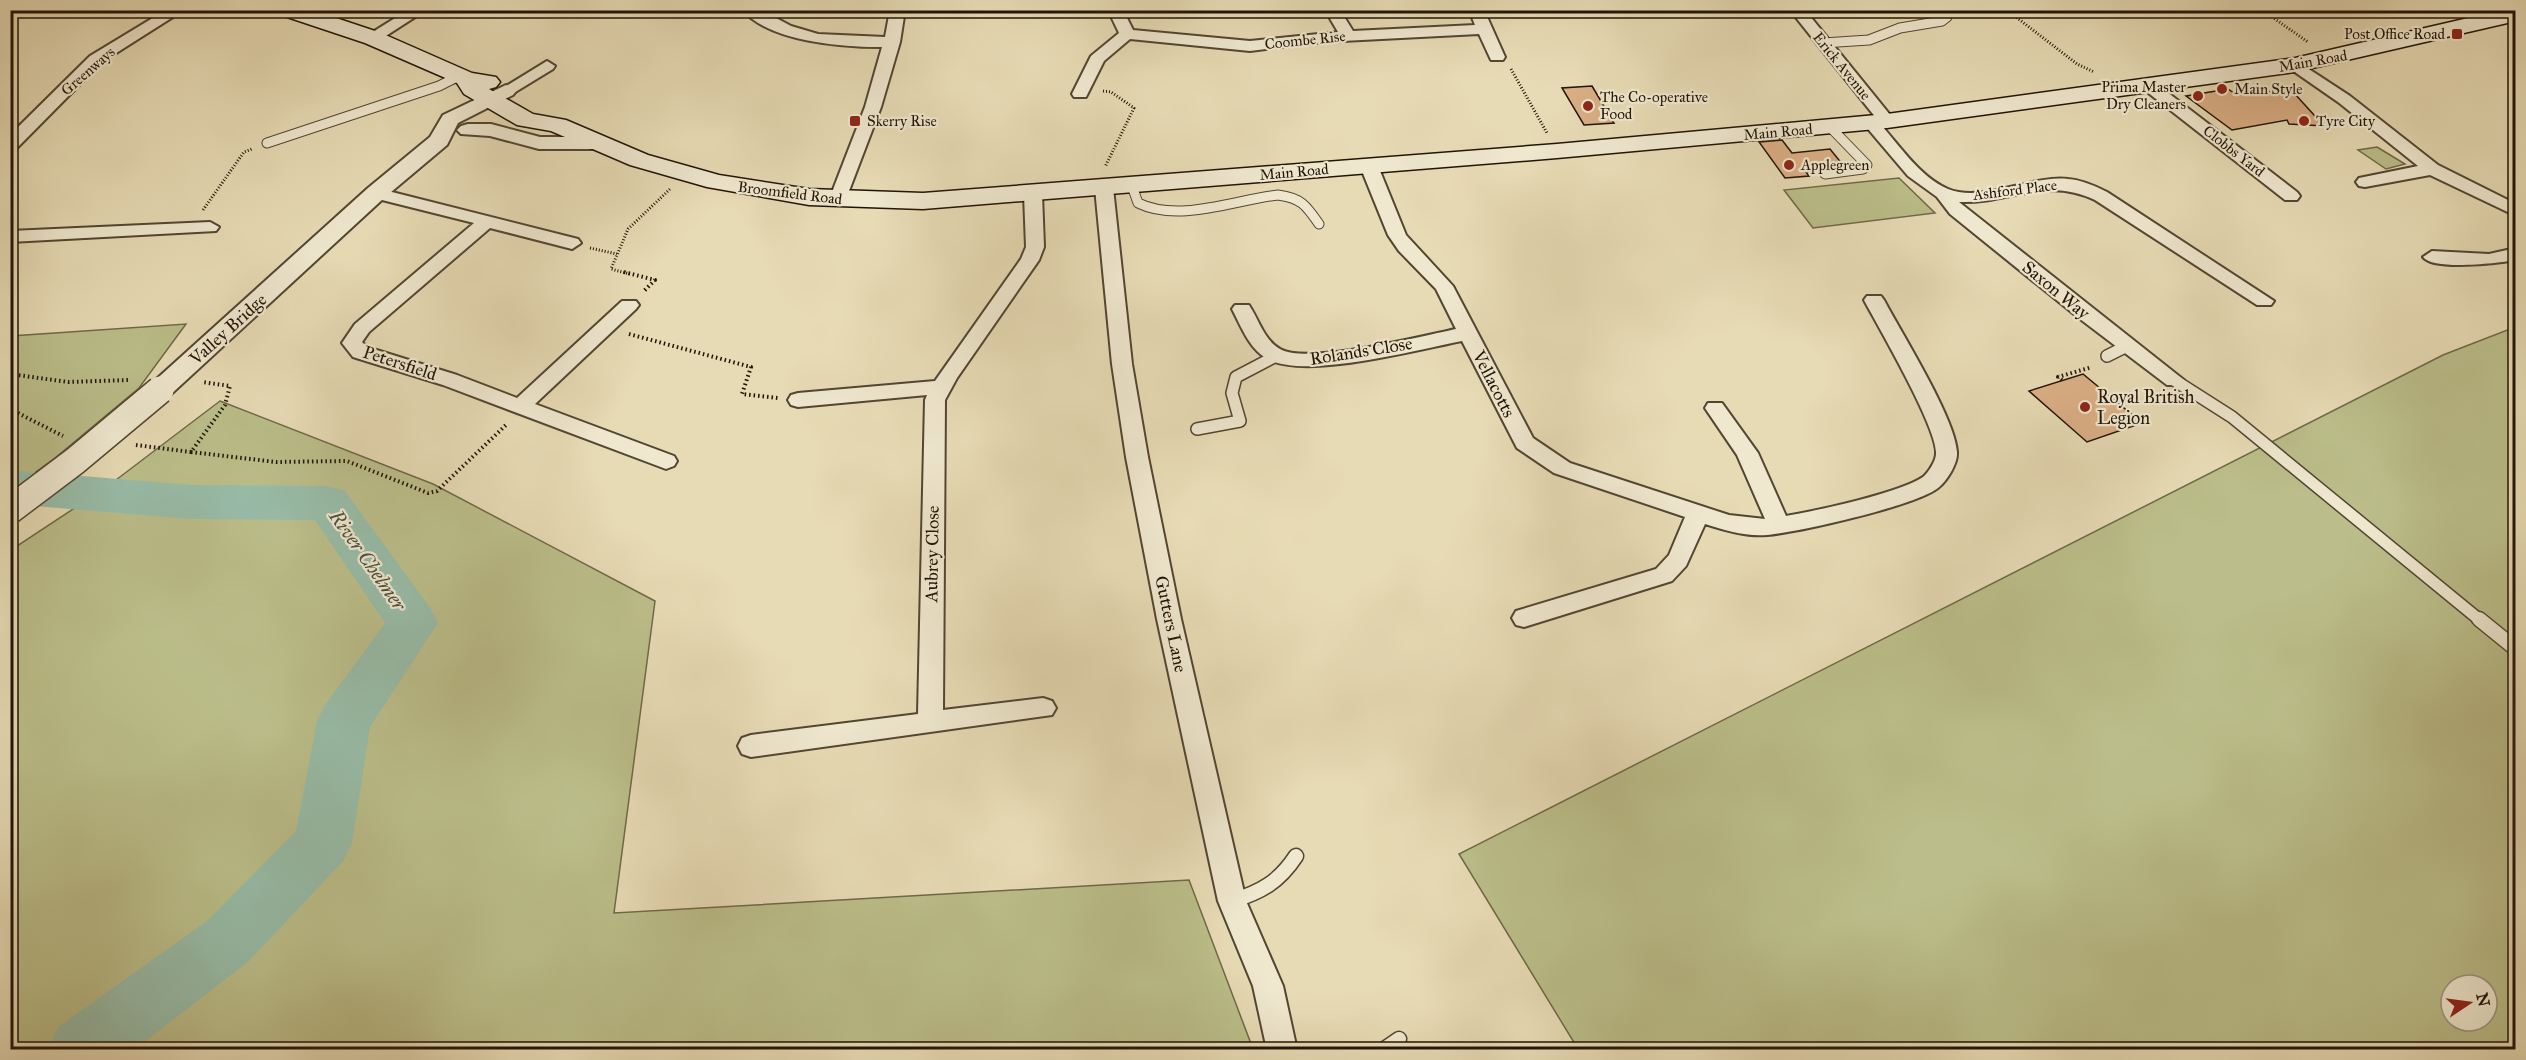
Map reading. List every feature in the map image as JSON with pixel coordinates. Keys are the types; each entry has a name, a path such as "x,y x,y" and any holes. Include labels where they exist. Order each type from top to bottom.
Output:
{"main road":[{"name":"Broomfield Road","path":"289,10 322,14 463,77 472,89 499,99 526,120 557,126 639,160 716,182 838,200 923,201 1033,194"},
{"name":"Main Road","path":"1033,194 1879,122 2295,65 2512,18"}],"street":[{"name":"Greenways","path":"10,146 96,59 177,10"},
{"path":"373,38 419,10"},
{"path":"749,10 801,37 835,42 892,42"},
{"path":"838,200 863,136 892,42 897,10"},
{"path":"1080,92 1097,59 1127,34 1115,10"},
{"path":"1332,10 1348,35"},
{"path":"1476,10 1497,57"},
{"name":"Erick Avenue","path":"1797,10 1879,122"},
{"name":"Coombe Rise","path":"1127,34 1250,46 1348,35 1484,29"},
{"path":"2295,65 2344,99 2432,169 2516,211"},
{"path":"499,99 547,66"},
{"name":"Clobbs Yard","path":"2148,85 2291,196"},
{"name":"Valley Bridge","path":"10,510 75,462 167,384 376,193 439,140 468,130 499,99"},
{"name":"Valley Bridge","path":"439,140 450,119 499,99"},
{"path":"1879,122 1918,174 1944,194"},
{"path":"468,130 491,130 539,143 593,142"},
{"name":"Vellacotts","path":"1369,166 1397,235 1405,247 1444,286 1525,443 1541,456 1562,468 1697,515 1748,526 1779,526 1905,495 1930,483 1945,465 1947,454 1939,424 1874,300"},
{"path":"2365,182 2432,169"},
{"name":"Ashford Place","path":"1944,194 1986,195 2052,184 2082,187 2101,196 2264,301"},
{"name":"Gutters Lane","path":"1104,188 1121,354 1137,458 1169,619 1232,901 1268,986 1282,1050"},
{"path":"376,193 572,243"},
{"name":"Aubrey Close","path":"930,722 934,413 940,387 1030,260 1035,247 1033,194"},
{"name":"Saxon Way","path":"1944,194 1956,210 2127,346 2174,380"},
{"name":"Petersfield","path":"486,222 362,328 352,343 360,352 450,380 666,461"},
{"path":"10,237 210,227"},
{"path":"2432,257 2489,260 2516,254"},
{"path":"520,407 629,305"},
{"path":"1242,309 1260,342 1276,356"},
{"name":"Rolands Close","path":"1276,356 1288,359 1317,360 1468,333"},
{"path":"798,400 940,387"},
{"path":"1715,408 1747,453 1779,526"},
{"path":"1524,618 1664,575 1678,560 1697,515"},
{"path":"751,746 1043,708"}],"lane":[{"path":"1823,43 1869,40 1900,28 1942,21 1947,17 1941,10"},
{"path":"267,143 463,77"},
{"path":"1825,174 1863,169 1867,165 1830,127"},
{"path":"1132,186 1132,197 1136,204 1146,209 1164,212 1204,208 1277,194 1293,196 1304,204 1319,224"},
{"path":"2107,356 2127,346"},
{"path":"1197,429 1240,420 1231,397 1230,387 1234,378 1276,356"},
{"path":"2174,380 2232,417 2516,649"},
{"path":"1232,901 1263,892 1282,879 1296,856"},
{"path":"1383,1050 1399,1039"}],"path":[{"path":"2007,10 2077,64 2094,71 2113,89"},
{"path":"2262,10 2335,58"},
{"path":"1497,57 1513,70 1557,151"},
{"path":"1080,92 1111,92 1134,108 1104,170 1104,188"},
{"path":"190,228 243,152 267,143"},
{"path":"629,305 655,280 611,268 628,229 670,188"},
{"path":"605,328 751,367 742,394 798,400"},
{"path":"2062,380 2058,377 2092,367"},
{"path":"10,374 68,382 167,384"},
{"path":"191,452 276,462 347,461 428,493 437,491 513,419 520,407"}],"green space":[{"path":"2377,147 2405,164 2386,169 2358,150"},
{"path":"1899,178 1935,213 1813,228 1784,190"},
{"path":"186,324 139,388 55,458 11,490 11,336"},
{"path":"2515,327 2515,1049 1578,1049 1459,854 2443,355"},
{"path":"220,401 433,484 655,601 614,913 1189,880 1253,1049 11,1049 11,550 108,486"}],"building":[{"name":"The Co-operative Food","path":"1592,86 1614,123 1584,125 1562,88"},
{"path":"2228,89 2237,95 2268,91 2294,93 2324,126 2289,124 2287,120 2232,130 2186,96"},
{"path":"1782,140 1792,153 1830,149 1843,165 1806,172 1809,176 1785,178 1759,142"},
{"name":"Royal British Legion","path":"2083,374 2142,423 2087,442 2029,391"}],"waterway":[{"name":"River Chelmer","path":"10,487 190,502 328,503 413,623 344,721 323,843 228,941 81,1050"}],"place":[{"name":"Post Office Road","path":"2457,34"},
{"name":"Main Style","path":"2222,89"},
{"name":"Prima Master Dry Cleaners","path":"2198,96"},
{"name":"The Co-operative Food","path":"1588,106"},
{"name":"Skerry Rise","path":"855,121"},
{"name":"Tyre City","path":"2304,121"},
{"name":"Applegreen","path":"1789,165"},
{"name":"Royal British Legion","path":"2085,407"}]}
